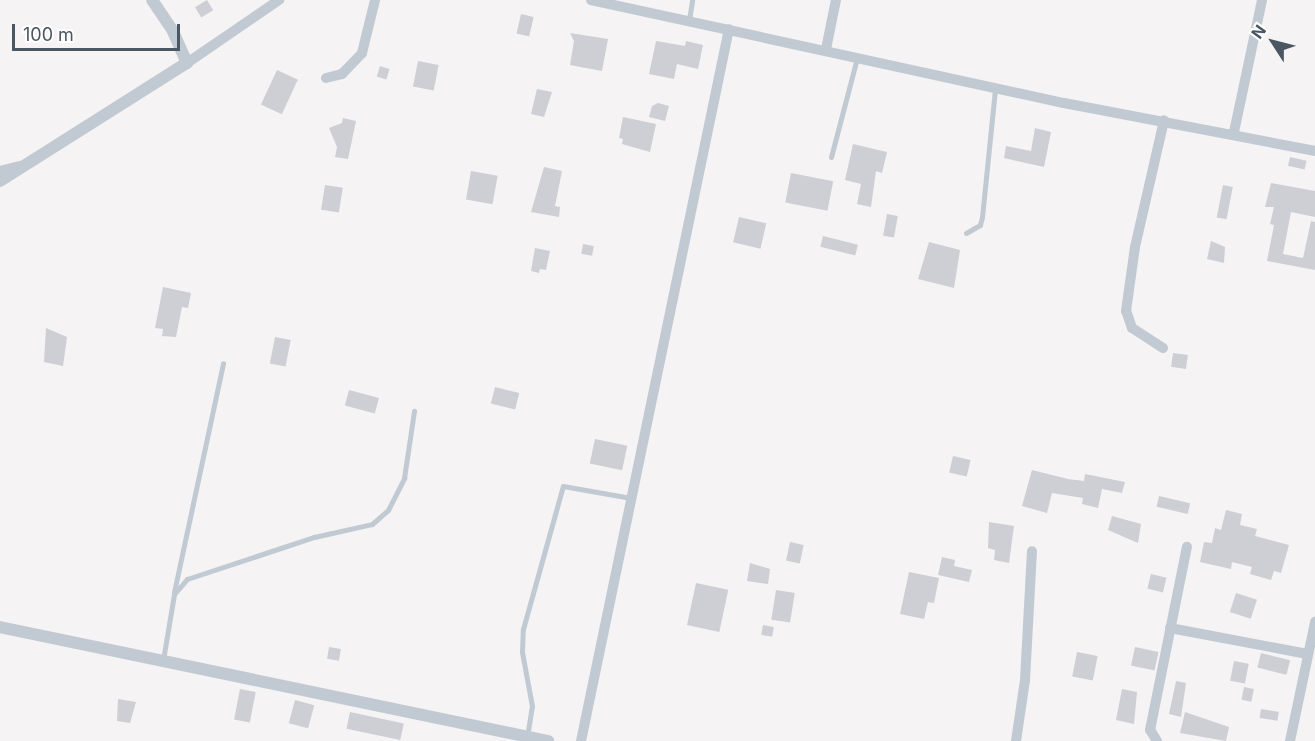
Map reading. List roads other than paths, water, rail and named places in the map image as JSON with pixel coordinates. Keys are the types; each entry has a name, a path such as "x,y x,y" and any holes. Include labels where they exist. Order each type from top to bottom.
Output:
{"street":[{"path":"152,0 173,31 187,63"},
{"path":"0,181 187,63 279,0"},
{"path":"326,78 342,74 362,53 375,0"},
{"path":"591,0 995,87 1234,132 1315,151"},
{"path":"826,49 836,0"},
{"path":"1234,132 1262,0"},
{"path":"581,741 729,29"},
{"path":"1163,348 1132,328 1126,311 1135,247 1164,120"},
{"path":"0,171 23,166"},
{"path":"1157,741 1150,730 1187,547"},
{"path":"1016,741 1025,680 1032,551"},
{"path":"1290,741 1315,622"},
{"path":"0,627 526,739 548,741"},
{"path":"1170,628 1308,654"}],"lane":[{"path":"689,20 692,0"},
{"path":"831,157 857,57"},
{"path":"966,233 980,225 982,217 995,87"},
{"path":"162,661 223,363"},
{"path":"174,594 187,579 201,574 314,537 372,524 388,510 404,478 414,411"},
{"path":"526,739 532,706 522,652 523,629 563,486 633,498"}]}
